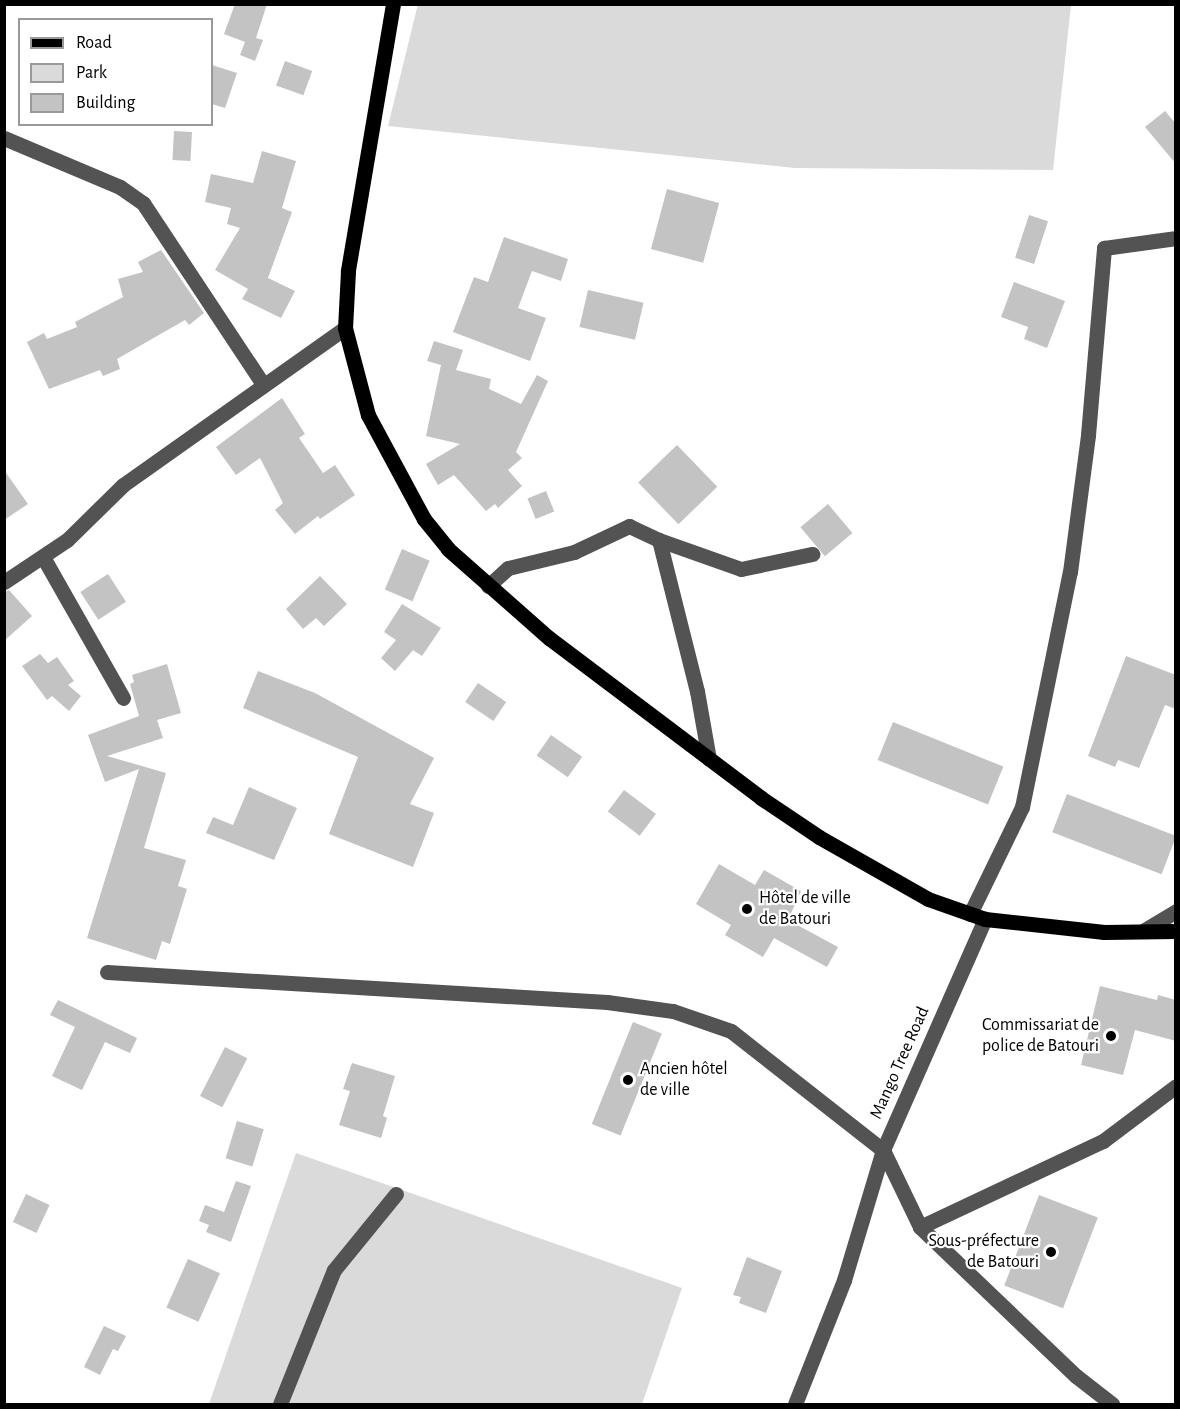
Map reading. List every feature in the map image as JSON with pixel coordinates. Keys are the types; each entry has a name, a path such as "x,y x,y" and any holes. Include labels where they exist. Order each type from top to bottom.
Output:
{"main road":[{"path":"393,4 348,271 345,328 368,415 391,462 442,542 488,586 709,759 819,837 928,898 985,920 1104,932 1176,931"}],"street":[{"path":"4,138 120,187 142,203 263,384"},
{"path":"970,914 1022,807 1066,594 1088,435 1104,248 1176,238"},
{"path":"4,582 67,540 123,485 345,328"},
{"path":"488,586 508,568 574,552 630,526 659,540 741,569 812,554"},
{"path":"659,540 697,691 709,759"},
{"path":"43,557 123,698"},
{"path":"1143,931 1176,911"},
{"name":"Mango Tree Road","path":"795,1404 844,1280 883,1150 985,920"},
{"path":"107,972 510,995 673,1011 731,1030 883,1150 920,1227 1076,1376 1112,1404"},
{"path":"920,1227 1102,1141 1176,1086"},
{"path":"280,1404 333,1270 396,1194"}],"green space":[{"path":"418,4 1071,5 1053,170 795,168 388,126"},
{"path":"296,1153 682,1288 642,1404 209,1404"}],"building":[{"path":"235,4 267,4 256,38 263,40 255,61 240,55 245,42 224,34"},
{"path":"285,61 312,71 303,95 276,85"},
{"path":"213,65 237,73 225,108 213,104"},
{"path":"1165,111 1176,124 1176,164 1145,127"},
{"path":"174,131 192,132 190,161 172,160"},
{"path":"262,151 296,161 282,208 292,212 268,278 295,291 281,318 242,299 248,289 215,270 240,228 227,224 231,208 205,202 211,174 253,183"},
{"path":"667,189 719,203 703,263 651,249"},
{"path":"1029,215 1048,221 1034,264 1015,258"},
{"path":"504,237 568,259 561,281 532,271 518,308 546,318 530,361 453,332 474,277 488,282"},
{"path":"161,250 204,313 189,325 185,320 117,359 120,369 103,376 100,370 49,389 27,342 44,333 47,339 77,327 75,322 123,297 118,279 143,272 138,262"},
{"path":"1014,282 1065,301 1047,348 1024,339 1028,327 1001,317"},
{"path":"588,290 644,303 635,340 579,327"},
{"path":"434,341 463,350 456,370 491,379 489,389 521,404 537,375 548,381 516,452 522,458 508,470 522,486 498,508 495,504 486,511 454,475 438,485 426,464 460,444 426,436 441,365 427,361"},
{"path":"282,398 305,434 299,438 323,473 335,465 355,495 320,519 318,516 295,534 275,510 283,503 260,458 236,475 216,447"},
{"path":"677,445 717,487 678,524 638,483"},
{"path":"4,470 28,504 4,520"},
{"path":"546,491 554,511 536,519 527,498"},
{"path":"828,504 852,533 825,556 800,527"},
{"path":"402,549 430,561 412,601 385,590"},
{"path":"108,574 126,602 98,620 80,592"},
{"path":"320,576 347,604 324,626 316,618 303,629 286,609"},
{"path":"9,590 32,616 4,641 4,592"},
{"path":"402,604 441,628 422,656 413,650 395,671 381,658 396,640 384,632"},
{"path":"40,654 48,663 57,657 74,681 68,685 81,696 69,711 52,696 47,700 22,666"},
{"path":"1126,656 1176,675 1176,709 1165,705 1139,768 1118,760 1115,767 1088,756"},
{"path":"167,664 181,713 157,720 163,738 107,756 166,773 144,848 186,860 178,886 187,889 170,944 162,941 156,960 87,938 139,769 105,782 88,735 139,716 130,684 134,682 132,675"},
{"path":"258,671 315,693 434,758 410,804 434,813 413,867 329,834 358,757 243,708"},
{"path":"478,683 506,702 493,721 465,702"},
{"path":"893,722 1003,767 988,805 878,760"},
{"path":"551,735 582,757 568,777 537,755"},
{"path":"249,787 297,808 274,860 206,833 213,817 233,825"},
{"path":"624,790 656,814 640,836 608,812"},
{"path":"1067,794 1176,836 1162,874 1052,832"},
{"name":"Hôtel de ville de Batouri","path":"719,864 755,885 764,870 801,891 788,920 838,947 827,967 774,938 763,957 725,935 731,925 696,904"},
{"name":"Commissariat de police de Batouri","path":"1100,986 1157,1000 1158,995 1176,1000 1176,1041 1135,1030 1123,1075 1081,1065"},
{"path":"58,1000 137,1038 130,1053 105,1042 82,1090 52,1076 75,1027 50,1015"},
{"name":"Ancien hôtel de ville","path":"633,1022 662,1034 621,1136 592,1124"},
{"path":"225,1047 247,1058 222,1107 200,1096"},
{"path":"352,1063 395,1076 383,1116 387,1118 381,1138 339,1125 350,1091 343,1089"},
{"path":"237,1121 264,1129 252,1166 226,1158"},
{"path":"236,1181 251,1186 231,1242 206,1232 209,1225 199,1221 205,1205 224,1212"},
{"path":"26,1194 50,1205 36,1233 13,1222"},
{"name":"Sous-préfecture de Batouri","path":"1039,1195 1098,1218 1063,1308 1004,1286"},
{"path":"747,1257 782,1271 766,1313 739,1303 741,1297 733,1295"},
{"path":"188,1259 220,1273 198,1322 166,1307"},
{"path":"104,1326 126,1336 118,1351 113,1349 100,1375 84,1367"}],"place":[{"name":"Hôtel de ville de Batouri","path":"747,909"},
{"name":"Commissariat de police de Batouri","path":"1111,1036"},
{"name":"Ancien hôtel de ville","path":"628,1080"},
{"name":"Sous-préfecture de Batouri","path":"1051,1252"}]}
